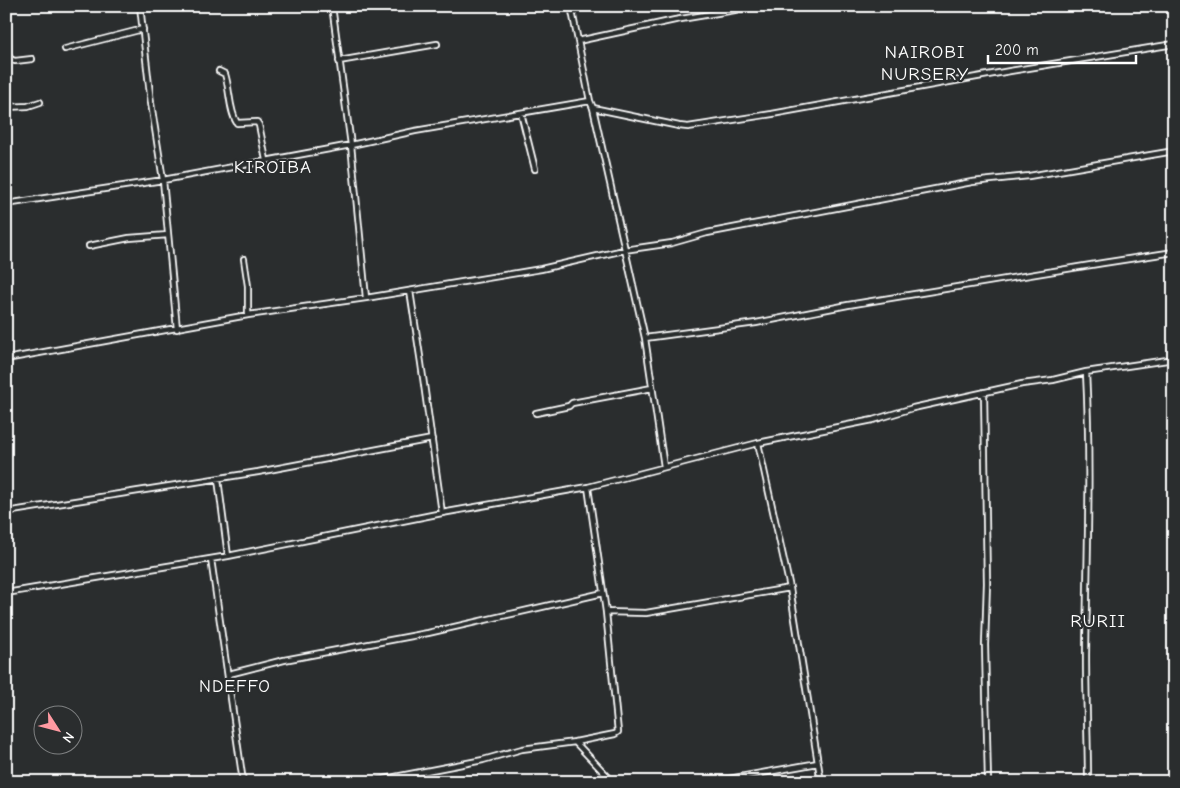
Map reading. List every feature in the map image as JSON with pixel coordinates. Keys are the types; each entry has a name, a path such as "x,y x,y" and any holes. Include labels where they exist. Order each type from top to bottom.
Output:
{"street":[{"path":"140,6 151,103 163,180 177,329"},
{"path":"332,6 351,144 366,298"},
{"path":"571,6 590,100 645,338 664,467"},
{"path":"578,41 675,20 759,6"},
{"path":"6,20 10,59 15,61 32,58"},
{"path":"65,49 143,28"},
{"path":"339,61 437,44"},
{"path":"593,108 672,125 688,126 791,111 1010,71 1174,44"},
{"path":"219,71 225,74 229,86 233,118 237,123 257,122 259,125 266,160"},
{"path":"6,204 163,180 477,119 590,100"},
{"path":"6,108 28,106 40,102"},
{"path":"521,113 535,169"},
{"path":"6,359 248,316 410,291 541,268 624,250 672,243 707,233 972,182 1029,176 1174,151"},
{"path":"89,246 129,238 168,235"},
{"path":"645,338 756,323 848,305 1103,262 1174,252"},
{"path":"244,259 248,286 248,316"},
{"path":"410,291 442,513"},
{"path":"6,593 228,556 442,513 588,487 758,443 872,420 912,408 984,392 1086,372 1174,359"},
{"path":"1086,372 1089,456 1086,655 1088,782"},
{"path":"536,413 569,406 572,403 652,388"},
{"path":"984,392 987,583 985,645 988,782"},
{"path":"6,512 218,479 432,439"},
{"path":"758,443 790,588 821,782"},
{"path":"218,479 228,556"},
{"path":"369,782 483,760 522,749 575,742 618,732 606,612 588,487"},
{"path":"211,559 243,782"},
{"path":"606,612 646,613 790,588"},
{"path":"229,674 284,660 428,633 603,593"},
{"path":"575,742 614,782"},
{"path":"712,782 818,763"}],"district":[{"name":"NAIROBI NURSERY","path":"925,63"},
{"name":"KIROIBA","path":"273,167"},
{"name":"RURII","path":"1098,621"},
{"name":"NDEFFO","path":"235,686"}]}
